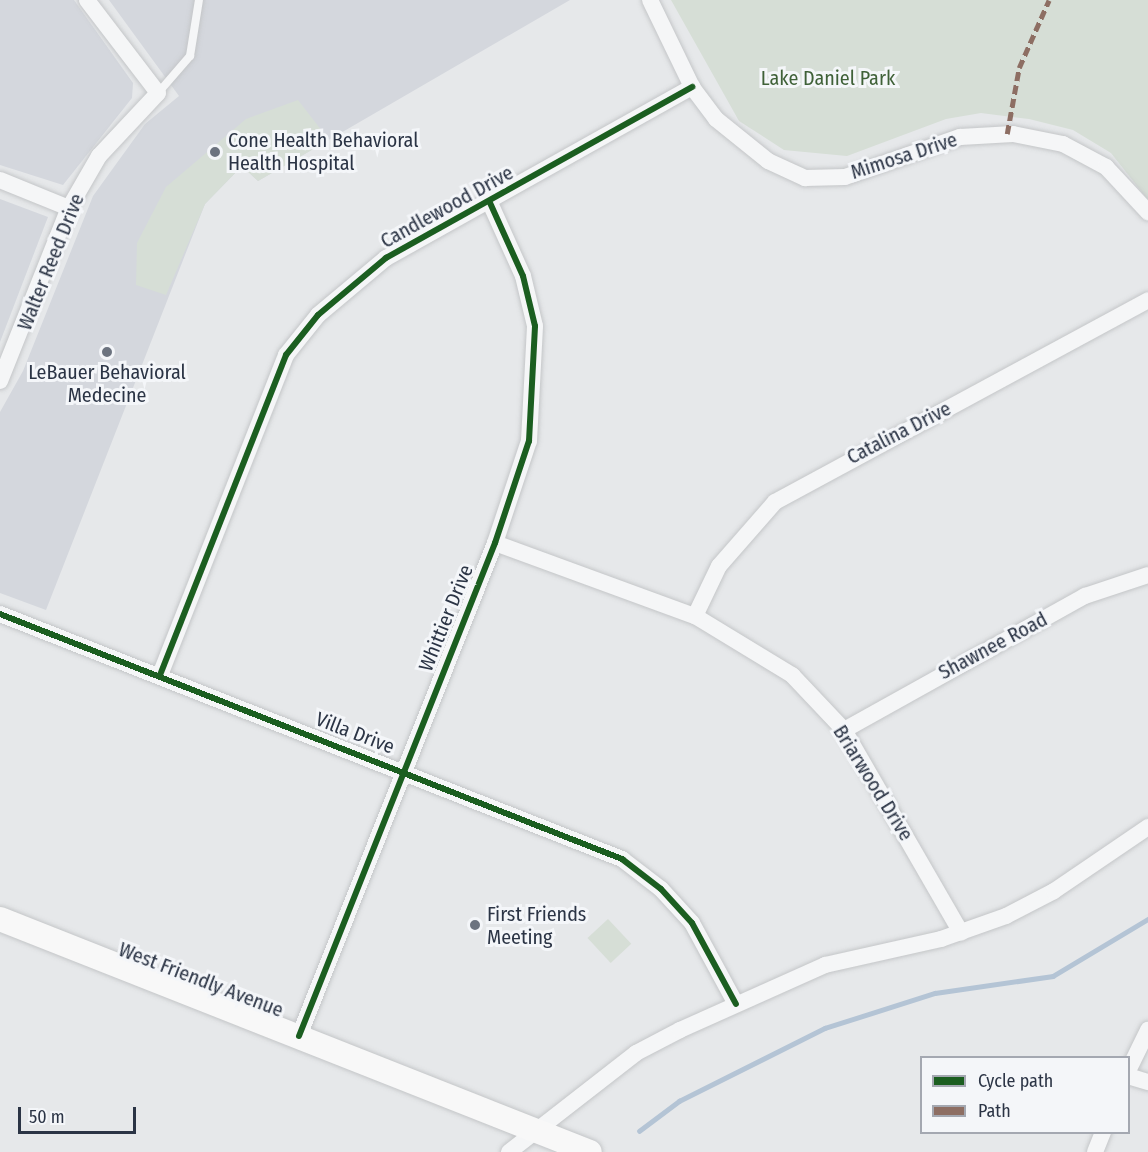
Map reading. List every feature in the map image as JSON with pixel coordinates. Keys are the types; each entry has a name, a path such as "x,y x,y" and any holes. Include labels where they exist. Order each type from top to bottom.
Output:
{"main road":[{"name":"West Friendly Avenue","path":"0,919 590,1152"}],"street":[{"path":"87,0 158,93"},
{"name":"Mimosa Drive","path":"650,0 692,87 738,140 805,178 845,177 960,136 1013,134 1063,144 1106,167 1148,212"},
{"name":"Candlewood Drive","path":"160,675 286,355 347,285 692,87"},
{"name":"Walter Reed Drive","path":"0,381 69,208 99,156 158,93"},
{"path":"0,180 69,208"},
{"name":"Whittier Drive","path":"299,1036 402,769 495,543 529,441 535,337 523,276 490,203"},
{"name":"Catalina Drive","path":"695,616 730,550 775,502 1148,300"},
{"name":"Briarwood Drive","path":"495,543 695,616 792,675 844,730 961,933"},
{"name":"Shawnee Road","path":"844,730 1085,596 1148,575"},
{"name":"Villa Drive","path":"0,614 586,841 643,873 692,923 736,1004"},
{"path":"508,1152 534,1129 636,1053 736,1004 825,965 961,933 1054,891 1148,827"},
{"path":"1130,1067 1148,1030"},
{"path":"1130,1077 1148,1082"},
{"path":"1095,1152 1102,1134"}],"lane":[{"path":"158,93 190,56 199,0"}],"shaded area":[{"path":"0,0 74,0 133,83 132,98 63,185 0,165"},
{"name":"Cone Health Behavioral Health Hospital","path":"109,0 570,0 258,181 242,166 205,204 46,610 0,593 0,412 23,371 93,196 145,124 179,96"},
{"path":"0,199 48,217 0,342"}],"green space":[{"name":"Lake Daniel Park","path":"671,0 1148,0 1148,200 1111,153 1073,130 1029,119 981,113 946,119 847,156 784,150 739,121"},
{"path":"298,100 329,140 258,181 242,166 205,204 166,295 136,285 137,243 166,187 246,119"},
{"path":"608,919 631,944 611,963 588,938"}],"waterway":[{"path":"639,1131 679,1101 825,1028 935,993 1053,976 1148,919"}],"marked path":[{"path":"1007,134 1019,68 1049,0"}],"cycle path":[{"path":"160,675 286,355 318,315 386,258 692,87"},
{"path":"299,1036 495,543 529,441 535,326 523,276 490,203"},
{"path":"0,614 622,859 661,889 692,923 736,1004"}],"place":[{"name":"Cone Health Behavioral Health Hospital","path":"215,152"},
{"name":"LeBauer Behavioral Medecine","path":"107,352"},
{"name":"First Friends Meeting","path":"475,925"}]}
